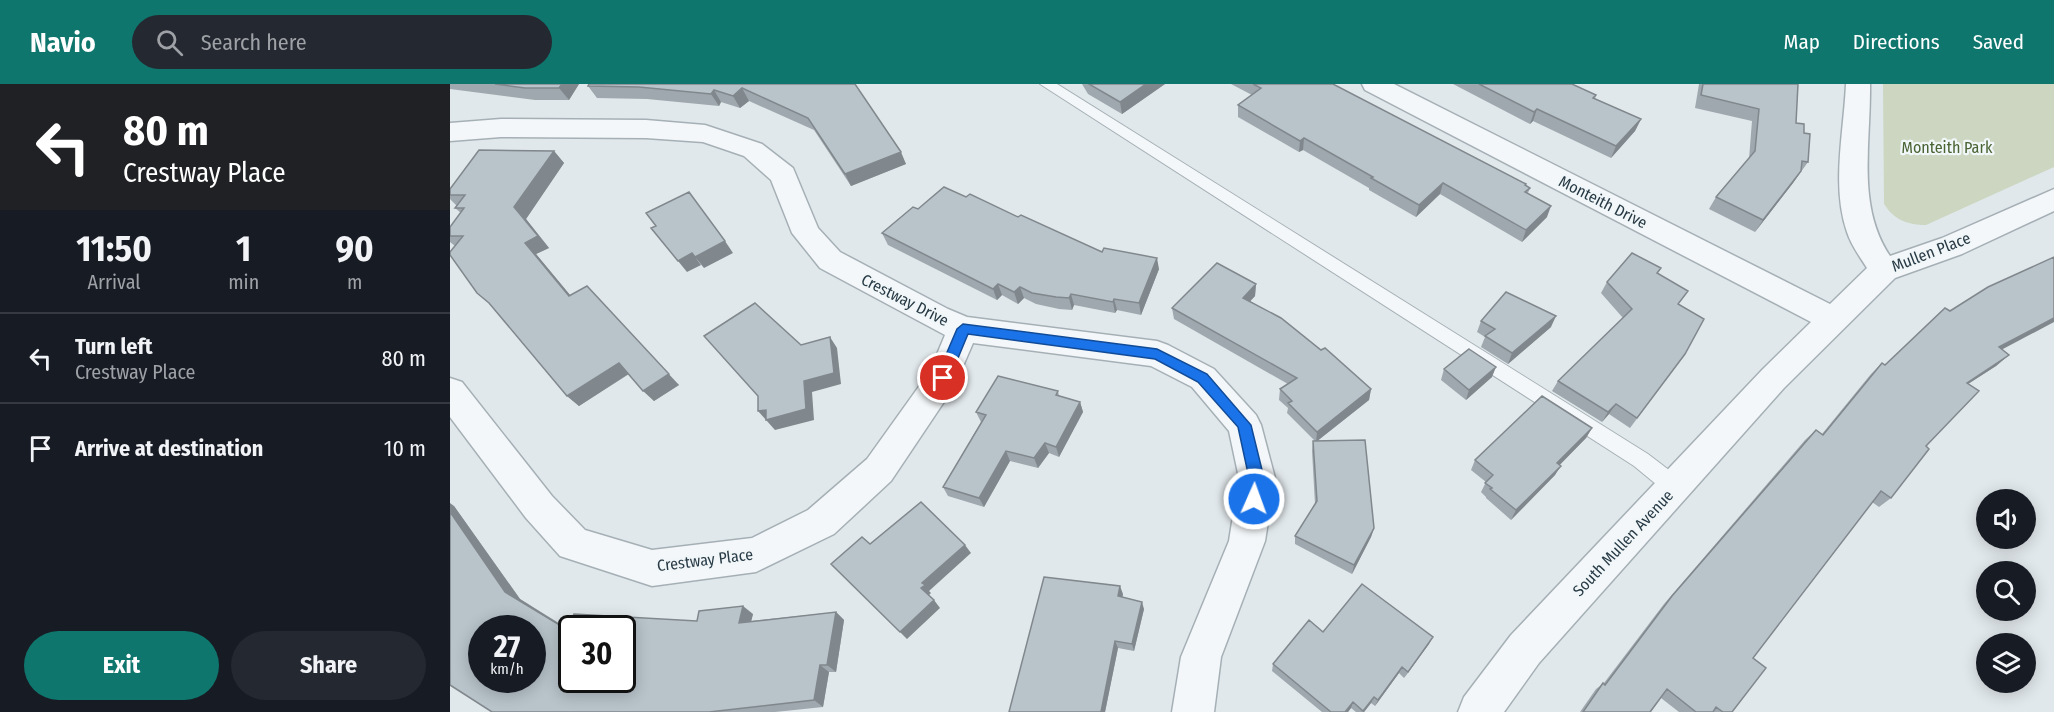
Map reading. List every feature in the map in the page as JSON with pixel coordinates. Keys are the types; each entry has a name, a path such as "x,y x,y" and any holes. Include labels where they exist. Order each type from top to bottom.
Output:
{"street":[{"name":"Monteith Drive","path":"1374,84 1833,318"},
{"path":"1858,84 1859,112 1854,205 1861,232 1884,270"},
{"name":"Crestway Drive","path":"450,132 501,128 646,129 705,134 753,150 783,175 806,233 830,260 937,318 963,329 1157,354 1203,378 1244,425 1257,478 1247,541 1201,657 1193,712"},
{"name":"Mullen Place","path":"1773,379 1884,270 1952,246 2054,199"},
{"name":"Crestway Place","path":"450,392 539,507 573,544 652,568 756,555 821,522 879,470 943,378 963,329"},
{"name":"South Mullen Avenue","path":"1479,712 1525,649 1773,379"}],"lane":[{"path":"1047,84 1641,460 1675,487"}],"green space":[{"name":"Monteith Park","path":"1883,84 2054,84 2054,167 1926,225 1902,220 1892,214 1884,204"}],"building":[{"path":"495,84 562,84 559,88 525,88"},
{"path":"589,84 855,84 901,152 845,174 808,118 742,88 733,96 714,90 711,94 639,87 588,86"},
{"path":"1089,84 1146,84 1120,102"},
{"path":"1253,84 1333,84 1526,184 1530,188 1525,192 1551,206 1526,230 1443,183 1419,205 1304,138 1300,141 1238,105 1261,88"},
{"path":"1479,84 1572,84 1596,95 1593,98 1641,119 1616,146 1537,109 1534,112"},
{"path":"1703,84 1798,84 1796,123 1804,124 1804,133 1810,134 1808,162 1802,161 1801,171 1763,220 1716,197 1755,151 1759,109 1701,95"},
{"path":"479,150 554,151 514,207 538,236 525,243 569,296 587,286 669,374 643,391 619,363 567,396 489,303 477,293 450,255 463,236 450,236 450,227 464,208 455,208 465,195 450,195 450,189"},
{"path":"944,187 966,197 970,194 1102,252 1104,248 1157,258 1139,303 1114,299 1113,302 1071,294 1069,298 1056,297 1032,293 1020,287 1014,292 998,284 993,289 882,233 913,207 918,209"},
{"path":"689,192 725,241 695,257 692,253 678,261 651,228 656,226 646,213"},
{"path":"1632,253 1661,268 1657,273 1688,291 1678,304 1704,319 1685,354 1637,418 1616,404 1608,412 1558,381 1632,309 1607,282"},
{"path":"2054,257 2054,318 1999,347 2009,355 1967,383 1979,391 1926,446 1929,449 1891,498 1881,491 1753,658 1766,668 1732,712 1723,712 1716,707 1713,712 1696,712 1667,689 1650,712 1583,712 1672,596 1816,430 1823,435 1882,363 1885,365 1945,308 1950,311 1988,287"},
{"path":"1217,263 1256,284 1243,298 1281,318 1321,350 1325,348 1371,389 1317,432 1288,403 1292,401 1280,389 1297,378 1172,308"},
{"path":"1506,292 1556,316 1512,353 1485,336 1495,329 1481,321"},
{"path":"755,303 801,345 830,337 834,373 804,381 806,409 766,420 766,410 758,411 758,396 704,336"},
{"path":"1469,349 1496,367 1469,390 1444,369"},
{"path":"998,376 1058,391 1056,395 1080,402 1056,447 1045,443 1034,458 1006,451 979,498 943,487 986,415 976,412"},
{"path":"1542,396 1592,428 1557,463 1561,466 1516,510 1485,483 1493,475 1475,460"},
{"path":"1365,440 1374,528 1354,565 1295,536 1317,501 1313,441"},
{"path":"921,502 965,545 922,583 925,585 921,588 934,600 900,632 831,564 862,537 870,544"},
{"path":"450,512 505,592 543,615 468,615 468,693 546,693 546,617 558,624 558,693 636,693 636,618 697,621 699,611 743,606 739,623 836,612 827,665 820,665 814,700 709,712 492,712 450,685"},
{"path":"1044,577 1120,586 1118,596 1142,602 1132,644 1115,641 1101,712 1009,712"},
{"path":"1362,584 1433,637 1408,672 1402,667 1378,700 1374,697 1363,711 1353,702 1345,712 1331,712 1273,664 1309,620 1323,632"}],"route":[{"path":"943,378 963,329 1157,354 1203,378 1244,425 1257,478 1254,499"}]}
